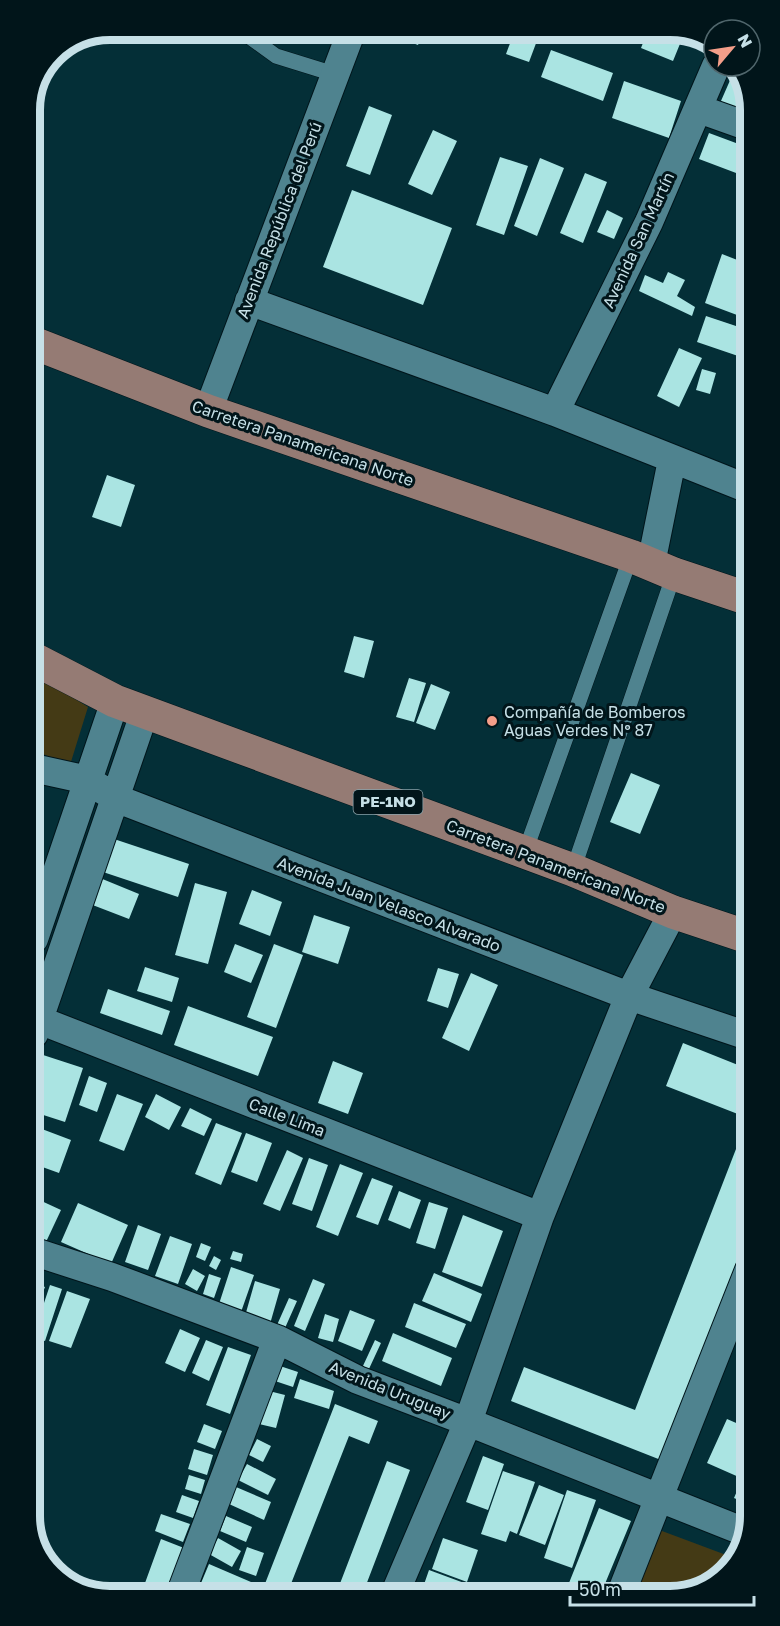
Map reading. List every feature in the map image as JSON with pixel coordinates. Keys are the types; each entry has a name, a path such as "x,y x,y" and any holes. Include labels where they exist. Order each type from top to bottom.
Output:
{"main road":[{"name":"Carretera Panamericana Norte","path":"41,346 208,411 740,596"},
{"name":"Carretera Panamericana Norte","path":"41,662 130,706 573,870 673,912 740,934"}],"street":[{"name":"Avenida República del Perú","path":"208,411 348,40"},
{"name":"Avenida San Martín","path":"555,412 649,222 711,78"},
{"path":"699,109 740,124"},
{"path":"249,301 555,412 740,486"},
{"path":"652,564 672,460"},
{"path":"40,920 88,780 130,706"},
{"path":"40,1012 115,798 130,706"},
{"name":"Avenida Juan Velasco Alvarado","path":"41,770 88,780 115,798 629,996 740,1033"},
{"path":"397,1586 468,1422 540,1216 629,996 673,912"},
{"name":"Calle Lima","path":"40,1026 540,1216"},
{"name":"Avenida Uruguay","path":"40,1254 112,1277 277,1339 358,1380 738,1529"},
{"path":"624,1586 740,1293"},
{"path":"184,1585 277,1339"}],"lane":[{"path":"254,40 276,57 334,74"},
{"path":"525,852 652,564"},
{"path":"573,870 652,564"}],"shaded area":[{"path":"41,677 88,707 70,765 41,753"},
{"path":"654,1528 727,1555 716,1568 696,1580 670,1586 632,1586"}],"building":[{"path":"406,41 420,41 418,45"},
{"path":"511,41 537,41 529,62 506,54"},
{"path":"644,41 681,42 673,61 641,48"},
{"path":"551,50 613,73 603,101 541,77"},
{"path":"731,78 738,97 740,120 717,110"},
{"path":"624,81 681,101 669,138 612,118"},
{"path":"369,106 392,115 370,175 346,166"},
{"path":"433,130 457,141 432,195 408,184"},
{"path":"709,133 740,145 740,174 699,159"},
{"path":"500,157 528,166 504,235 476,225"},
{"path":"540,158 564,168 537,236 514,226"},
{"path":"585,173 607,182 583,243 560,233"},
{"path":"352,190 452,228 423,305 323,267"},
{"path":"607,210 623,218 614,239 597,232"},
{"path":"722,254 740,261 740,316 705,303"},
{"path":"668,272 685,280 677,296 695,307 692,316 639,291 645,275 663,283"},
{"path":"706,316 740,327 740,357 697,342"},
{"path":"679,348 702,358 679,407 657,396"},
{"path":"702,369 716,373 710,394 696,390"},
{"path":"107,475 135,485 121,527 92,517"},
{"path":"354,636 374,641 364,678 344,672"},
{"path":"409,678 426,683 414,722 396,717"},
{"path":"431,684 450,692 435,730 416,723"},
{"path":"631,773 660,785 640,834 610,822"},
{"path":"111,838 189,864 178,897 100,871"},
{"path":"100,878 139,894 129,919 90,904"},
{"path":"195,883 227,892 208,964 175,955"},
{"path":"252,890 282,902 270,936 239,924"},
{"path":"314,915 350,927 338,964 302,952"},
{"path":"235,944 263,955 251,983 224,972"},
{"path":"274,944 303,955 276,1028 247,1017"},
{"path":"145,967 179,978 172,1002 137,991"},
{"path":"438,968 459,974 448,1008 427,1001"},
{"path":"471,973 498,985 469,1051 442,1038"},
{"path":"108,989 170,1011 162,1035 100,1013"},
{"path":"188,1006 273,1037 258,1076 174,1045"},
{"path":"683,1043 740,1066 740,1115 666,1086"},
{"path":"40,1054 83,1068 65,1122 40,1114"},
{"path":"333,1061 363,1073 348,1114 318,1103"},
{"path":"89,1076 107,1083 97,1112 79,1105"},
{"path":"117,1094 143,1104 124,1151 99,1141"},
{"path":"156,1094 181,1107 169,1130 145,1117"},
{"path":"190,1108 212,1119 204,1136 181,1126"},
{"path":"216,1123 242,1133 221,1185 195,1174"},
{"path":"40,1128 71,1140 59,1173 40,1166"},
{"path":"246,1133 272,1143 257,1182 231,1172"},
{"path":"740,1139 740,1271 666,1462 511,1401 524,1367 635,1410"},
{"path":"287,1150 303,1158 280,1211 263,1204"},
{"path":"309,1158 328,1165 312,1211 292,1204"},
{"path":"340,1164 363,1173 338,1236 316,1227"},
{"path":"372,1178 393,1186 378,1225 356,1217"},
{"path":"399,1191 421,1200 410,1229 388,1220"},
{"path":"40,1200 61,1210 46,1242 40,1239"},
{"path":"429,1202 448,1208 435,1249 416,1243"},
{"path":"78,1203 128,1225 111,1264 61,1242"},
{"path":"463,1215 503,1231 482,1287 442,1272"},
{"path":"138,1225 161,1234 148,1270 125,1262"},
{"path":"170,1236 192,1244 178,1284 155,1276"},
{"path":"201,1243 211,1247 205,1261 196,1257"},
{"path":"233,1251 243,1254 241,1262 230,1259"},
{"path":"214,1256 221,1260 216,1270 209,1266"},
{"path":"231,1267 254,1275 241,1312 219,1304"},
{"path":"193,1269 205,1276 197,1291 185,1284"},
{"path":"434,1273 482,1294 471,1322 422,1301"},
{"path":"209,1274 221,1278 214,1298 203,1294"},
{"path":"313,1279 325,1284 305,1331 294,1326"},
{"path":"255,1281 280,1289 270,1324 245,1316"},
{"path":"40,1285 45,1287 40,1299"},
{"path":"50,1285 62,1289 45,1341 40,1340 40,1315"},
{"path":"67,1291 90,1299 71,1348 49,1341"},
{"path":"289,1298 297,1301 285,1328 277,1325"},
{"path":"414,1303 466,1324 456,1348 405,1327"},
{"path":"350,1310 375,1320 362,1351 338,1341"},
{"path":"325,1314 339,1319 333,1342 318,1338"},
{"path":"180,1329 200,1338 185,1372 165,1363"},
{"path":"393,1333 452,1358 441,1386 382,1361"},
{"path":"206,1340 223,1347 209,1381 192,1373"},
{"path":"375,1340 381,1343 368,1371 362,1368"},
{"path":"228,1347 251,1355 230,1414 206,1405"},
{"path":"280,1366 298,1372 293,1387 275,1381"},
{"path":"300,1379 334,1391 329,1409 294,1398"},
{"path":"269,1391 285,1395 276,1428 259,1424"},
{"path":"335,1404 378,1421 369,1444 349,1436 290,1585 264,1585"},
{"path":"727,1419 740,1425 740,1478 707,1463"},
{"path":"204,1424 222,1431 215,1449 197,1442"},
{"path":"257,1439 271,1446 263,1462 249,1455"},
{"path":"194,1449 213,1455 207,1475 188,1469"},
{"path":"483,1456 504,1464 488,1510 466,1502"},
{"path":"387,1461 410,1470 366,1585 339,1585"},
{"path":"247,1464 276,1479 268,1495 238,1480"},
{"path":"503,1471 535,1482 517,1534 510,1531 506,1542 481,1534"},
{"path":"189,1475 205,1480 201,1494 185,1489"},
{"path":"740,1484 740,1501 734,1498"},
{"path":"539,1485 564,1495 545,1545 519,1535"},
{"path":"236,1487 271,1502 264,1520 229,1504"},
{"path":"567,1490 596,1500 572,1568 544,1558"},
{"path":"182,1495 199,1501 193,1518 176,1512"},
{"path":"599,1508 631,1521 604,1586 576,1586 569,1583"},
{"path":"161,1514 190,1524 183,1542 155,1531"},
{"path":"226,1516 252,1527 246,1542 220,1531"},
{"path":"218,1538 241,1551 232,1567 209,1554"},
{"path":"443,1538 478,1550 467,1582 432,1569"},
{"path":"161,1539 184,1548 170,1585 145,1583"},
{"path":"247,1547 264,1553 256,1576 239,1570"},
{"path":"209,1564 251,1582 249,1585 200,1585"},
{"path":"429,1570 471,1586 424,1586"}],"place":[{"name":"Compañía de Bomberos Aguas Verdes Nº 87","path":"492,721"}]}
